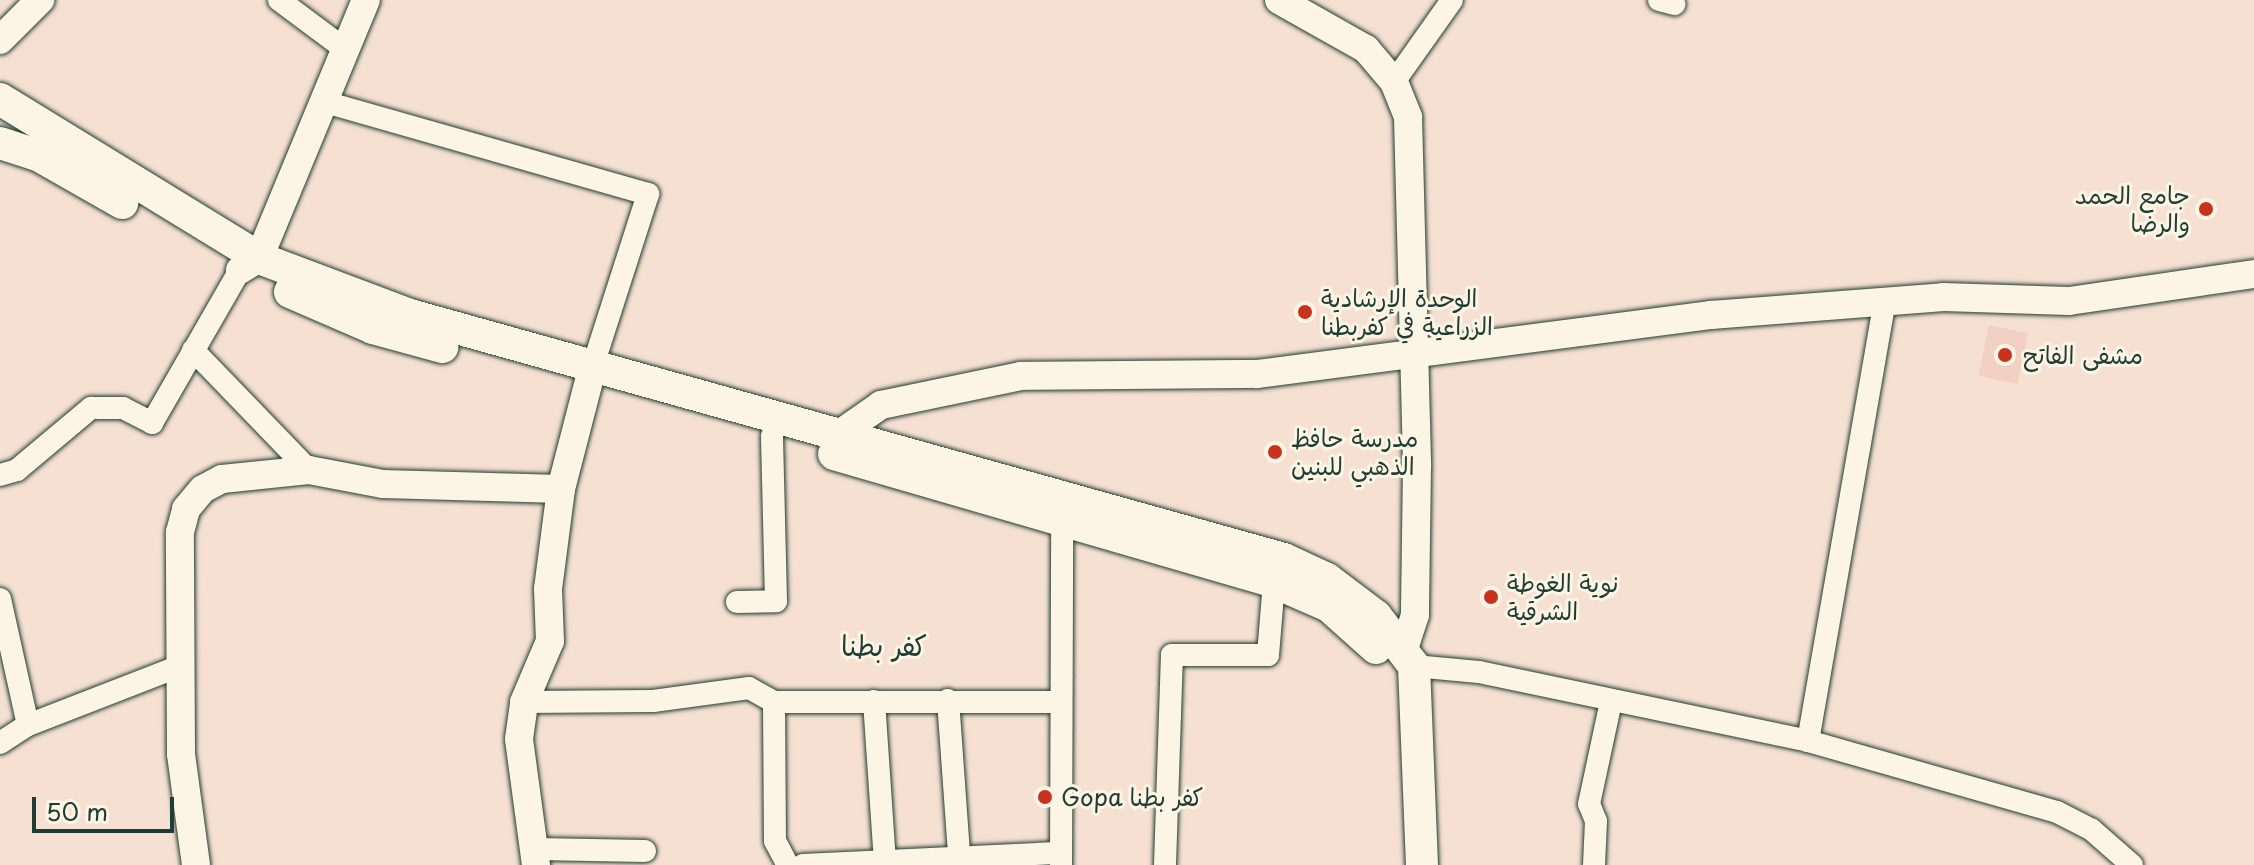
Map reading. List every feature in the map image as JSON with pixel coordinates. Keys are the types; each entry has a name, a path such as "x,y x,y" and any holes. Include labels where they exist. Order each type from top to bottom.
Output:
{"main road":[{"path":"0,100 0,126"},
{"path":"0,100 249,264"},
{"path":"0,143 38,155 249,264 772,436 1274,582 1347,619 1391,668 1400,690 1403,865"},
{"path":"589,376 841,433 1284,559 1355,597 1409,657 1422,865"}],"street":[{"path":"0,40 40,0"},
{"path":"279,0 346,50"},
{"path":"0,475 17,470 91,408 123,408 152,423 193,350 249,264 325,102 366,0"},
{"path":"1279,0 1366,49 1394,82 1408,117 1410,355 1417,466 1415,615 1409,657 1808,741 2057,812 2092,830 2132,865"},
{"path":"1394,82 1452,0"},
{"path":"325,102 648,194 589,376 561,489 548,589 550,641 524,702 519,739 522,784 537,857 645,851"},
{"path":"841,433 881,405 1021,376 1194,377 1410,355 1711,315 1943,297 2069,301 2254,274"},
{"path":"1808,741 1885,301"},
{"path":"193,350 309,470"},
{"path":"737,602 776,601 772,436"},
{"path":"196,865 181,754 180,532 186,509 203,489 222,479 309,470 383,484 561,489"},
{"path":"803,865 959,855 1061,859 1058,702 1062,520"},
{"path":"1165,865 1172,655 1268,655 1274,582"},
{"path":"0,599 28,725"},
{"path":"0,743 28,725 180,666"},
{"path":"524,702 653,701 749,688 774,702 1058,702"},
{"path":"948,700 959,855"},
{"path":"874,701 885,861"},
{"path":"1594,865 1596,821 1589,804 1611,701"},
{"path":"774,702 775,841 788,865"}],"shaded area":[{"name":"مشفى الفاتح","path":"1989,325 2028,333 2017,384 1978,376"}],"place":[{"name":"جامع الحمد والرضا","path":"2206,209"},
{"name":"الوحدة الإرشادية الزراعية في كفربطنا","path":"1305,312"},
{"name":"مشفى الفاتح","path":"2005,355"},
{"name":"مدرسة حافظ الذهبي للبنين","path":"1275,452"},
{"name":"نوية الغوطة الشرقية","path":"1491,597"},
{"name":"Gopa كفر بطنا","path":"1045,797"}],"district":[{"name":"كفر بطنا","path":"884,645"}]}
